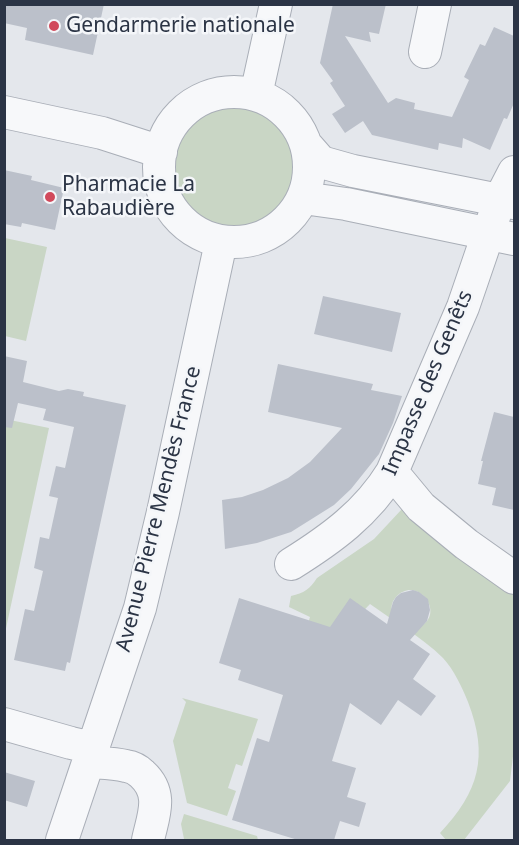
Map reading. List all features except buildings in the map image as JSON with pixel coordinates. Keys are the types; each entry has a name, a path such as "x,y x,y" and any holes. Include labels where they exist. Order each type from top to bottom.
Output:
{"street":[{"path":"256,95 276,4"},
{"path":"425,52 435,4"},
{"path":"235,92 256,95 273,103 288,114 299,129 307,146 310,164 303,198 289,219 269,234 246,242 221,242 196,233 176,215 164,196 159,174 161,152 166,137 183,112 195,103 214,95 235,92"},
{"path":"4,112 102,133 161,152"},
{"path":"307,146 321,162 353,171 507,201"},
{"name":"Impasse des Genêts","path":"291,564 337,534 381,491 392,472 463,307 502,236 514,172"},
{"path":"303,198 346,204 502,236"},
{"name":"Avenue Pierre Mendès France","path":"62,840 140,608 221,242"},
{"path":"392,472 421,507 466,544 514,578"},
{"path":"4,724 137,770 149,781 155,791 155,806 148,840"}],"green space":[{"path":"235,106 258,111 269,116 278,124 286,133 291,144 296,167 291,190 286,201 278,210 269,218 258,223 235,228 212,223 201,218 192,210 184,201 179,190 174,167 179,144 184,133 192,124 201,116 212,111"},
{"path":"5,238 47,247 26,341 5,336"},
{"path":"5,419 49,428 5,633"},
{"path":"402,509 514,591 514,748 510,781 464,840 446,840 440,833 464,803 472,788 479,756 478,739 468,702 451,668 439,654 407,629 421,626 428,619 431,611 422,595 414,591 405,591 396,597 392,608 393,620 370,604 289,689 310,617 289,607 291,596 306,590 317,578 374,539"},
{"path":"182,698 258,719 242,766 236,764 228,788 236,791 227,816 187,803 173,741 186,702"},
{"path":"184,814 257,836 258,840 184,839 181,824"}],"place":[{"name":"Gendarmerie nationale","path":"54,26"},
{"name":"Pharmacie La Rabaudière","path":"50,197"}]}
